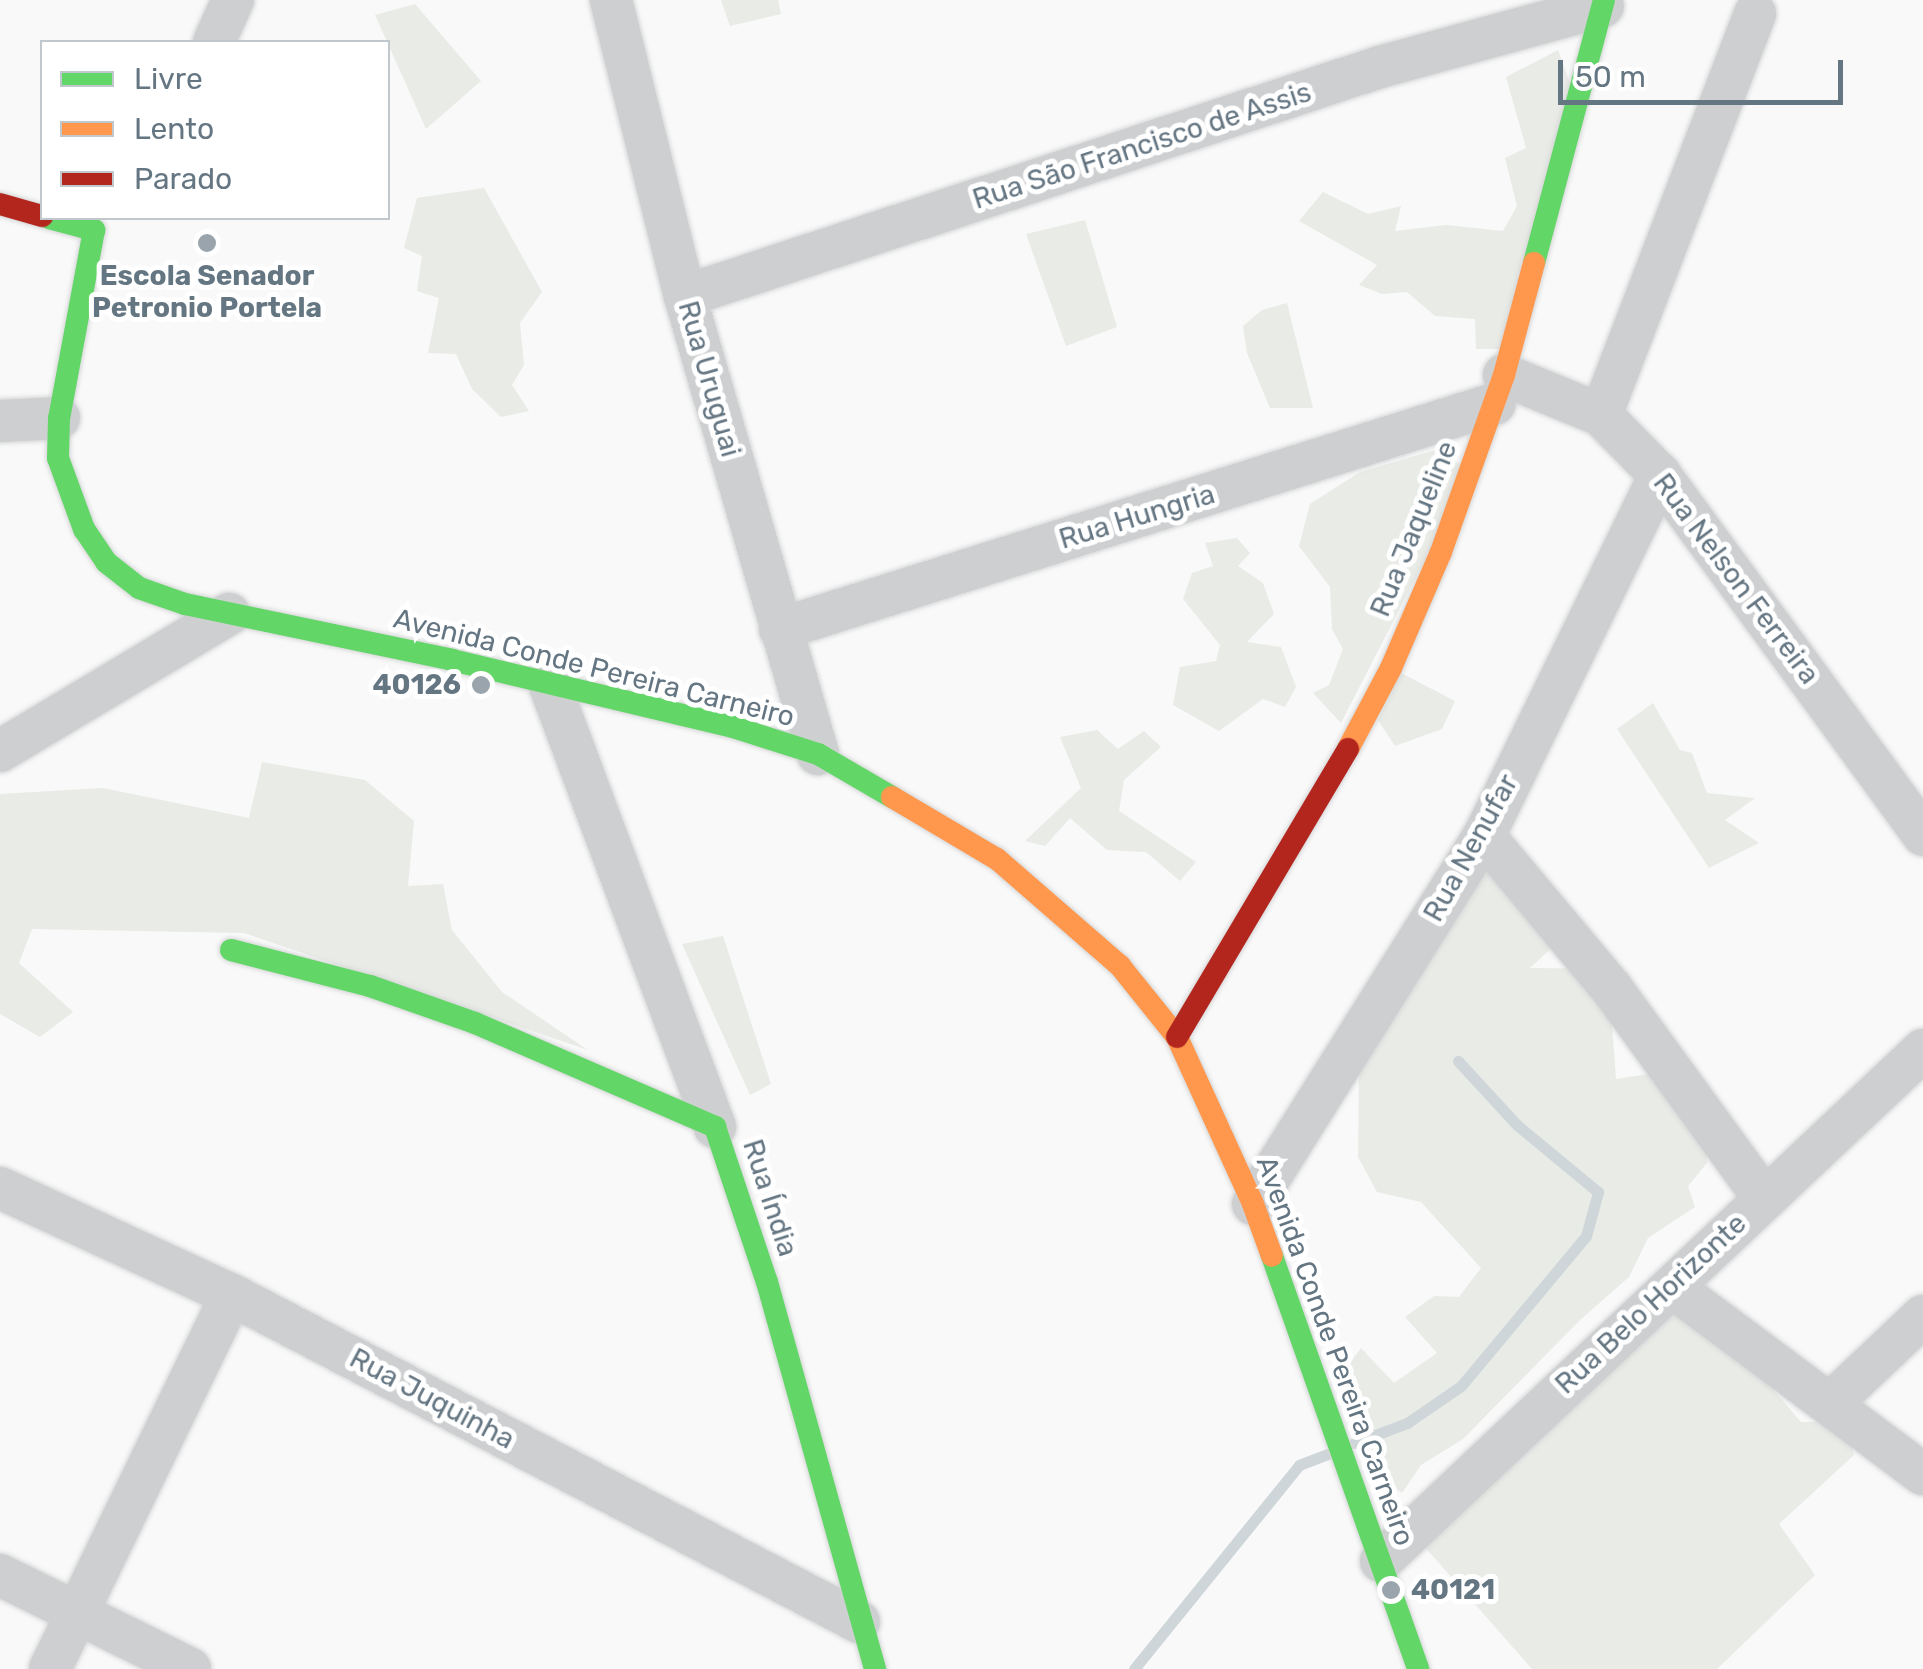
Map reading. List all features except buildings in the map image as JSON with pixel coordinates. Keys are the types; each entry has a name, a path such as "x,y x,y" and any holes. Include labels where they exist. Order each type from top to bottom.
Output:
{"main road":[{"name":"Rua Jaqueline","path":"1177,1036 1329,783 1391,668 1441,552 1499,390 1603,3"},
{"name":"Avenida Conde Pereira Carneiro","path":"0,204 40,215"},
{"name":"Avenida Conde Pereira Carneiro","path":"70,220 101,224 59,418 58,458 67,492 84,530 106,562 139,588 229,614 732,727 818,754 997,858 1088,934 1177,1036 1253,1204 1418,1669"},
{"name":"Rua Índia","path":"231,950 370,986 474,1024 715,1127 767,1282 875,1669"}],"street":[{"path":"215,40 233,0"},
{"name":"Rua Uruguai","path":"611,0 685,296 818,754"},
{"name":"Rua São Francisco de Assis","path":"685,296 1380,67 1603,3"},
{"path":"1601,415 1755,14"},
{"name":"Rua Nelson Ferreira","path":"1499,390 1601,415 1660,475 1923,834"},
{"name":"Rua Hungria","path":"780,629 1499,390"},
{"path":"0,421 59,418"},
{"name":"Rua Nenufar","path":"1253,1204 1484,836 1660,475"},
{"path":"0,752 229,614"},
{"path":"549,683 715,1127"},
{"path":"1484,836 1612,989 1764,1198"},
{"name":"Rua Belo Horizonte","path":"1381,1561 1923,1050"},
{"name":"Rua Juquinha","path":"0,1188 232,1294 859,1622"},
{"path":"1672,1287 1923,1474"},
{"path":"50,1669 232,1294"},
{"path":"1830,1404 1923,1316"},
{"path":"0,1576 190,1669"}],"shaded area":[{"path":"721,0 778,0 781,14 730,26"},
{"path":"415,4 481,81 426,129 390,49 390,40 386,40 375,15"},
{"path":"1558,50 1577,103 1507,349 1476,349 1475,319 1435,316 1407,292 1382,294 1359,285 1377,265 1299,221 1323,192 1368,214 1401,206 1395,231 1446,225 1503,231 1517,206 1505,158 1526,148 1506,77"},
{"path":"484,188 542,292 520,323 524,365 512,385 529,411 501,417 472,389 456,354 428,353 439,298 417,291 422,256 404,248 417,198"},
{"path":"1085,220 1117,327 1066,346 1026,234"},
{"path":"1287,303 1313,408 1270,408 1247,353 1243,326 1262,310"},
{"path":"1439,449 1470,472 1341,723 1313,693 1329,685 1343,649 1332,629 1330,587 1299,546 1310,504 1360,472"},
{"path":"1237,538 1250,553 1238,566 1263,583 1274,614 1247,642 1281,647 1296,687 1285,707 1263,699 1219,731 1173,705 1180,667 1216,661 1220,645 1183,599 1192,573 1213,566 1205,543"},
{"path":"1401,673 1455,701 1442,729 1395,746 1378,720"},
{"path":"1653,703 1680,750 1692,753 1707,793 1755,798 1725,820 1759,843 1709,868 1617,729"},
{"path":"1097,730 1118,749 1144,731 1161,747 1124,780 1119,811 1196,862 1180,881 1146,852 1107,850 1070,818 1045,846 1025,841 1081,788 1060,737"},
{"path":"262,762 365,780 414,821 408,886 443,884 452,930 502,992 588,1050 244,933 32,929 19,963 73,1012 40,1037 0,1014 0,794 103,788 249,818"},
{"path":"1494,856 1557,943 1530,968 1608,969 1616,1079 1655,1073 1706,1125 1707,1163 1688,1186 1695,1207 1648,1238 1629,1277 1579,1321 1463,1439 1421,1465 1402,1493 1374,1474 1341,1375 1361,1348 1394,1383 1437,1353 1405,1317 1434,1296 1459,1297 1481,1268 1421,1202 1377,1192 1358,1157 1359,1070"},
{"path":"723,936 771,1084 750,1095 682,944"},
{"path":"1682,1307 1766,1381 1801,1422 1820,1422 1847,1434 1854,1455 1779,1524 1815,1575 1717,1669 1532,1669 1424,1546"}],"waterway":[{"path":"1354,1443 1407,1423 1461,1386 1586,1236 1598,1192 1517,1125 1458,1061"},
{"path":"1134,1669 1299,1465 1328,1454"}],"traffic: fast":[{"path":"1534,263 1604,0"},
{"path":"56,220 94,230 59,418 58,458 84,529 106,562 139,588 185,604 452,660 733,727 818,754 892,797"},
{"path":"231,950 370,986 475,1023 715,1127 767,1282 875,1669"},
{"path":"1272,1256 1418,1669"}],"traffic: slow":[{"path":"1348,749 1391,668 1441,552 1504,375 1534,263"},
{"path":"892,797 997,859 1120,966 1177,1037 1253,1204 1272,1256"}],"traffic: jam":[{"path":"0,204 40,215"},
{"path":"1177,1037 1348,749"}],"place":[{"name":"Escola Senador Petronio Portela","path":"207,243"},
{"name":"40126","path":"481,685"},
{"name":"40121","path":"1391,1590"}]}
